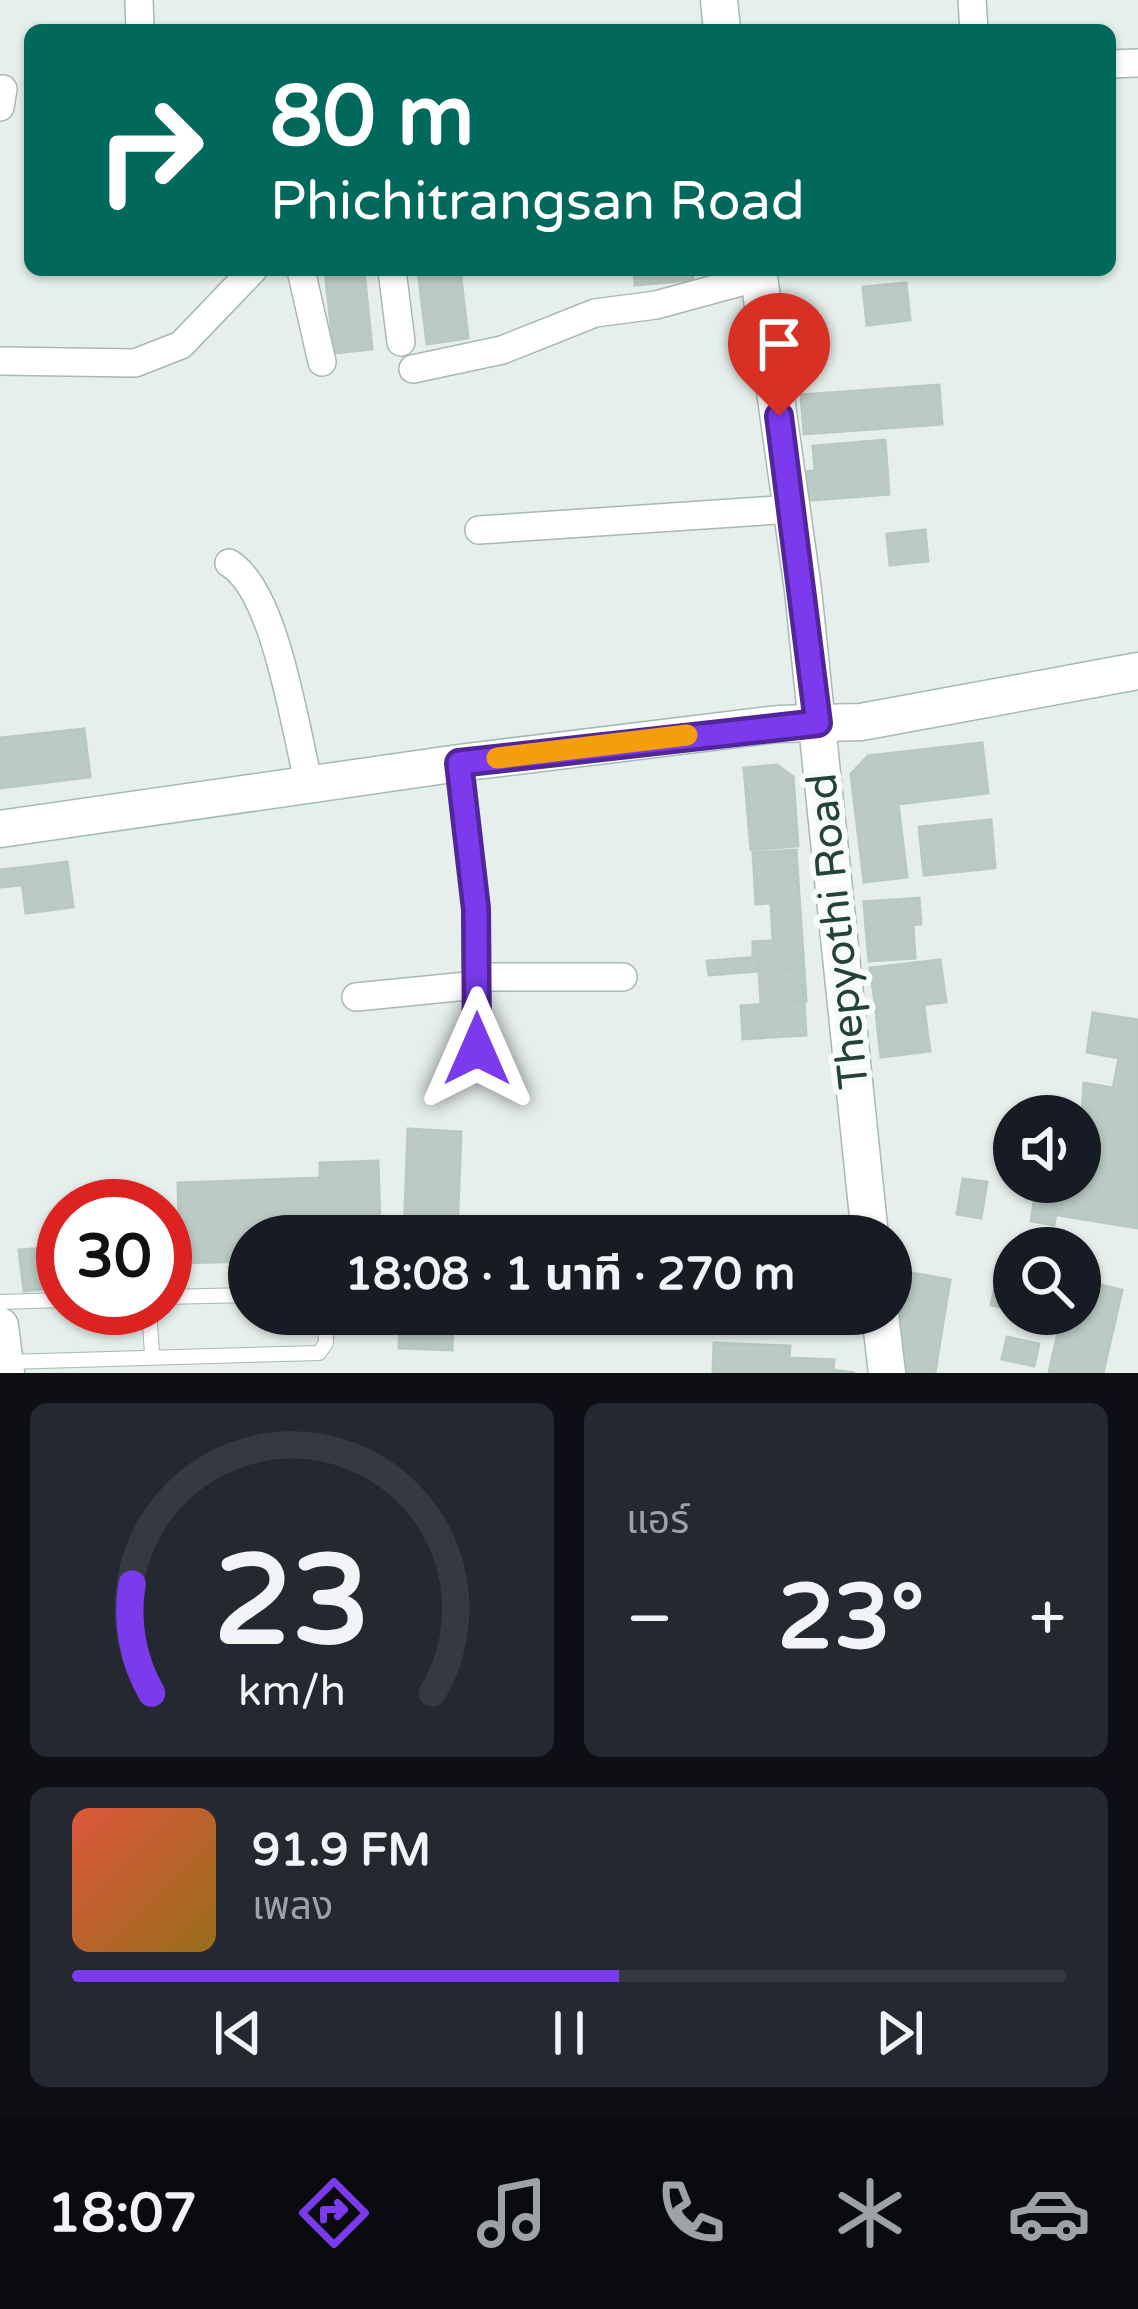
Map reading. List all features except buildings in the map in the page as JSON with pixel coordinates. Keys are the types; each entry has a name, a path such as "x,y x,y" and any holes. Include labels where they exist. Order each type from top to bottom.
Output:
{"street":[{"path":"0,361 135,363 182,345 247,276"},
{"path":"303,276 322,362"},
{"path":"393,276 401,342"},
{"path":"413,369 502,350 595,314 656,304 748,276"},
{"name":"Thepyothi Road","path":"758,276 818,723 868,1215"},
{"path":"479,530 792,509"},
{"path":"229,563 240,569 261,601 309,784"},
{"path":"0,829 459,763 861,722 1138,671"},
{"path":"459,763 476,909 477,1049"},
{"path":"356,998 477,981 623,977"},
{"path":"882,1335 887,1373"}],"lane":[{"path":"192,1296 228,1296"},
{"path":"0,1302 36,1301"},
{"path":"151,1335 152,1354"},
{"path":"3,1354 319,1353 326,1335"}],"slow traffic":[{"path":"497,758 687,735"}],"route":[{"path":"477,1049 476,909 459,763 818,723 779,416"}]}
